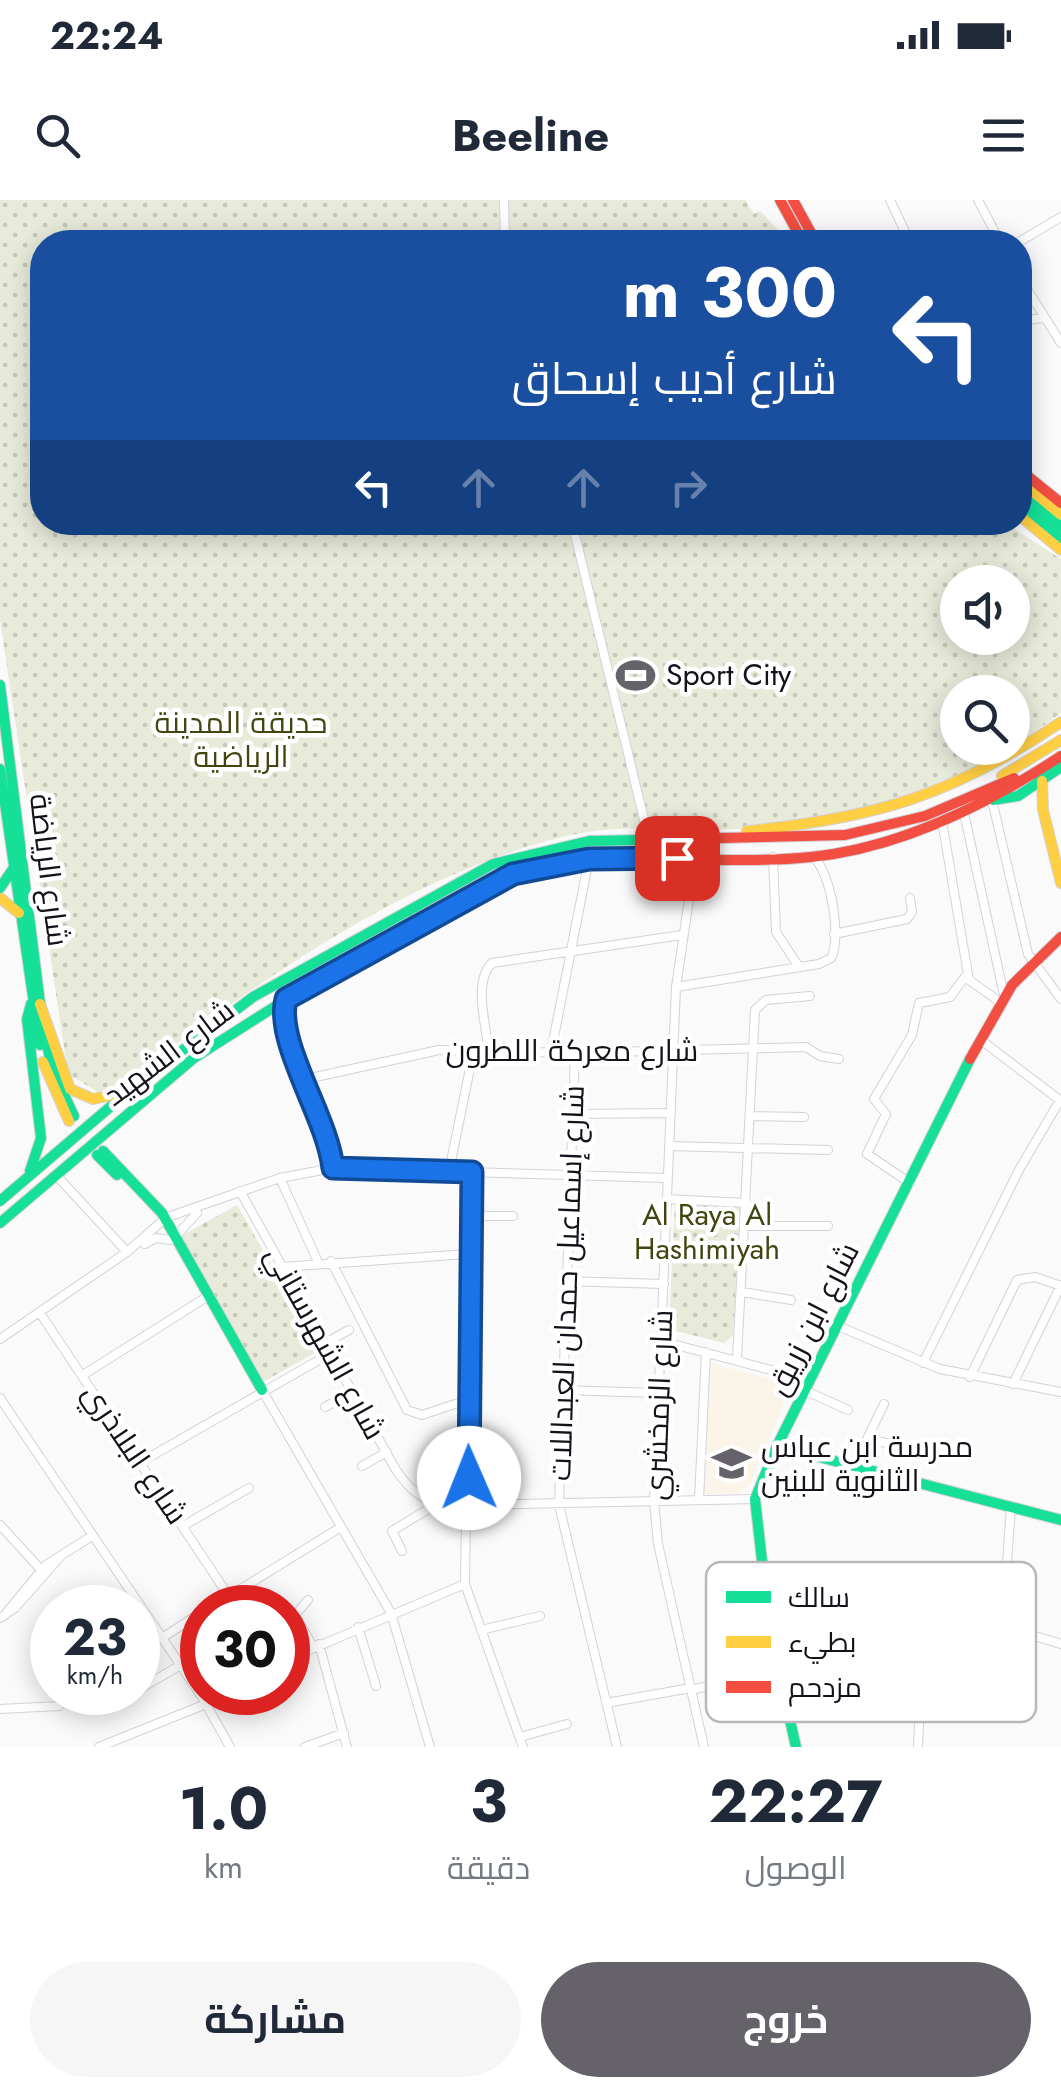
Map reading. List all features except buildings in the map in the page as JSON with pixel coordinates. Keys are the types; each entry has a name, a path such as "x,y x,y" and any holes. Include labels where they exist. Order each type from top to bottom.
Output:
{"main road":[{"path":"780,200 796,230"},
{"path":"792,200 809,230"},
{"path":"1032,480 1061,503"},
{"path":"1032,505 1061,515"},
{"path":"1032,507 1061,526"},
{"path":"1032,510 1061,538"},
{"path":"1032,512 1061,550"},
{"name":"شارع الرياضة","path":"0,684 14,868 46,1074 72,1118"},
{"path":"710,840 727,834 893,811 998,766 1061,722"},
{"path":"870,830 1001,777 1061,743"},
{"name":"شارع الشهيد","path":"0,1201 130,1090 253,997 475,872 572,843 804,839 870,830 953,806 1013,779 1061,743"},
{"name":"شارع الشهيد","path":"0,1223 194,1058 286,999 500,880 551,864 589,859 812,857 843,851 964,813 1061,756"},
{"path":"1018,796 1061,767"},
{"name":"شارع الرياضة","path":"0,769 10,803 35,1004"},
{"path":"1042,781 1042,810"},
{"path":"992,800 1031,798 1042,810 1058,842 1061,882"},
{"path":"0,888 14,868"},
{"path":"0,898 20,914"},
{"name":"شارع ابن زريق","path":"762,1562 755,1499 776,1446 1002,999 1034,963 1061,941"},
{"path":"35,1004 70,1089 94,1100 130,1090"},
{"path":"24,1180 36,1160 41,1138 27,1019 35,1004"},
{"path":"100,1153 163,1221 262,1390"},
{"path":"173,1238 262,1390"},
{"path":"776,1446 1061,1520"},
{"name":"شارع ابن زريق","path":"790,1722 796,1747"}],"street":[{"path":"504,200 505,230"},
{"path":"890,200 904,230"},
{"path":"978,200 994,230"},
{"path":"1032,234 1061,217"},
{"path":"1032,299 1061,343"},
{"path":"1032,320 1043,318"},
{"path":"575,535 648,840"},
{"path":"992,800 1024,939 1034,963 1061,1000"},
{"path":"964,813 1002,999"},
{"path":"942,822 969,980"},
{"path":"828,876 843,851"},
{"name":"شارع الزمخشري","path":"700,857 692,879 676,987 654,1502 658,1544 704,1747"},
{"path":"773,857 776,932 799,967"},
{"path":"676,987 831,958 834,934 828,876 812,857"},
{"path":"677,858 692,879"},
{"path":"551,1052 589,859"},
{"path":"834,934 907,919 912,912 910,898"},
{"path":"488,1048 482,983 487,968 502,960 682,936"},
{"path":"910,1183 868,1156 886,1114 874,1099 912,1035 919,1003 950,997 963,977 1002,999"},
{"path":"737,1359 757,1005 810,996"},
{"path":"286,999 282,1026 306,1079 333,1168"},
{"path":"260,1016 282,1026"},
{"path":"923,1363 1036,1137 1060,1100 981,1040"},
{"name":"شارع معركة اللطرون","path":"306,1079 425,1052 488,1048 575,1052 806,1047 820,1056 839,1059"},
{"path":"449,1171 474,1049"},
{"name":"شارع إسماعيل حمدان العبداللات","path":"575,1052 563,1281 559,1504 617,1747"},
{"path":"572,1114 671,1113"},
{"path":"751,1116 804,1117"},
{"path":"670,1146 828,1150"},
{"path":"0,1338 127,1252 163,1221 280,1178 333,1168 668,1178"},
{"path":"472,1172 465,1584 521,1742 567,1724"},
{"path":"56,1175 127,1252"},
{"path":"280,1178 318,1262"},
{"name":"شارع الشهرستاني","path":"240,1192 386,1452 411,1492 435,1505"},
{"path":"666,1199 747,1203"},
{"path":"127,1252 156,1238 173,1238 204,1207"},
{"path":"470,1216 513,1216"},
{"path":"746,1226 828,1226"},
{"path":"282,1267 468,1254"},
{"path":"331,1262 407,1410 422,1415 468,1400"},
{"path":"970,1376 1017,1280 1035,1277 1061,1285 1012,1384"},
{"path":"563,1281 664,1284"},
{"path":"742,1292 791,1300"},
{"path":"83,1375 205,1298"},
{"name":"شارع البلاذري","path":"40,1313 221,1585"},
{"path":"838,1326 923,1363 970,1376 1061,1392"},
{"path":"325,1342 349,1330"},
{"path":"661,1341 737,1359 807,1385 848,1410"},
{"path":"698,1500 706,1352"},
{"path":"142,1462 331,1353"},
{"path":"262,1390 391,1613 430,1747"},
{"path":"560,1390 658,1393"},
{"path":"325,1407 353,1392"},
{"path":"0,1398 179,1666 160,1677"},
{"path":"854,1468 884,1404"},
{"path":"867,1440 930,1452"},
{"path":"362,1466 386,1452"},
{"path":"183,1526 249,1488"},
{"path":"402,1552 392,1531 435,1505 755,1499"},
{"path":"1005,1562 1011,1508"},
{"path":"0,1525 46,1570"},
{"path":"246,1585 340,1526"},
{"path":"3,1616 46,1570 92,1536"},
{"path":"310,1649 465,1584"},
{"path":"482,1630 540,1616"},
{"path":"162,1638 180,1626"},
{"path":"358,1627 376,1686"},
{"path":"1036,1636 1061,1644"},
{"path":"310,1637 347,1747"},
{"path":"606,1703 706,1686"},
{"path":"0,1709 30,1707"},
{"path":"99,1747 180,1712"},
{"path":"212,1715 230,1747"},
{"path":"918,1747 919,1722"},
{"path":"305,1747 344,1733"}],"shaded area":[{"path":"710,1363 785,1383 788,1394 750,1485 738,1493 702,1494"}],"green space":[{"name":"حديقة المدينة الرياضية","path":"0,200 745,200 754,214 760,211 778,230 30,230 30,535 1024,535 1061,559 1061,713 1030,735 1030,675 940,675 940,765 983,765 924,793 860,812 795,825 614,829 566,836 506,854 448,877 335,936 228,1006 127,1081 98,1092 68,1074 0,620"},
{"name":"Al Raya Al Hashimiyah","path":"675,1199 741,1201 733,1335 724,1343 672,1330 669,1324"},
{"path":"237,1205 320,1350 263,1382 181,1236"}],"traffic: fast":[{"path":"1032,502 1061,526"},
{"path":"1032,514 1061,538"},
{"path":"0,685 41,1011"},
{"path":"993,800 1018,796 1061,767"},
{"path":"0,769 40,1045"},
{"path":"0,1201 130,1090 253,997 493,864 589,841 640,840"},
{"path":"0,1223 194,1058 312,983 513,874 589,859 641,859"},
{"path":"0,888 13,869"},
{"path":"30,1171 41,1138 27,1019 31,1004"},
{"path":"43,1028 53,1071 74,1116"},
{"path":"762,1562 755,1499 777,1446 970,1059"},
{"path":"103,1151 162,1213 262,1390"},
{"path":"97,1155 117,1175"},
{"path":"777,1446 1061,1520"},
{"path":"790,1722 796,1747"}],"traffic: slow":[{"path":"1032,491 1061,515"},
{"path":"1032,526 1061,550"},
{"path":"747,831 835,819 912,799 985,768 1061,722"},
{"path":"1002,776 1061,740"},
{"path":"1042,781 1043,810 1061,883"},
{"path":"0,898 19,913"},
{"path":"40,1004 70,1089 93,1099 125,1092"},
{"path":"43,1062 69,1121"}],"traffic: jam":[{"path":"780,200 796,230"},
{"path":"793,200 809,230"},
{"path":"1032,480 1061,503"},
{"path":"641,859 790,859 877,844 973,807 1061,756"},
{"path":"640,840 845,835 925,816 1014,778"},
{"path":"970,1059 1012,985 1061,937"}],"place":[{"name":"Sport City","path":"636,675"},
{"name":"مدرسة ابن عباس الثانوية للبنين","path":"731,1464"}],"route":[{"path":"469,1478 468,1254 472,1172 333,1168 306,1079 282,1026 286,999 472,893 513,874 589,859 677,858"}]}
